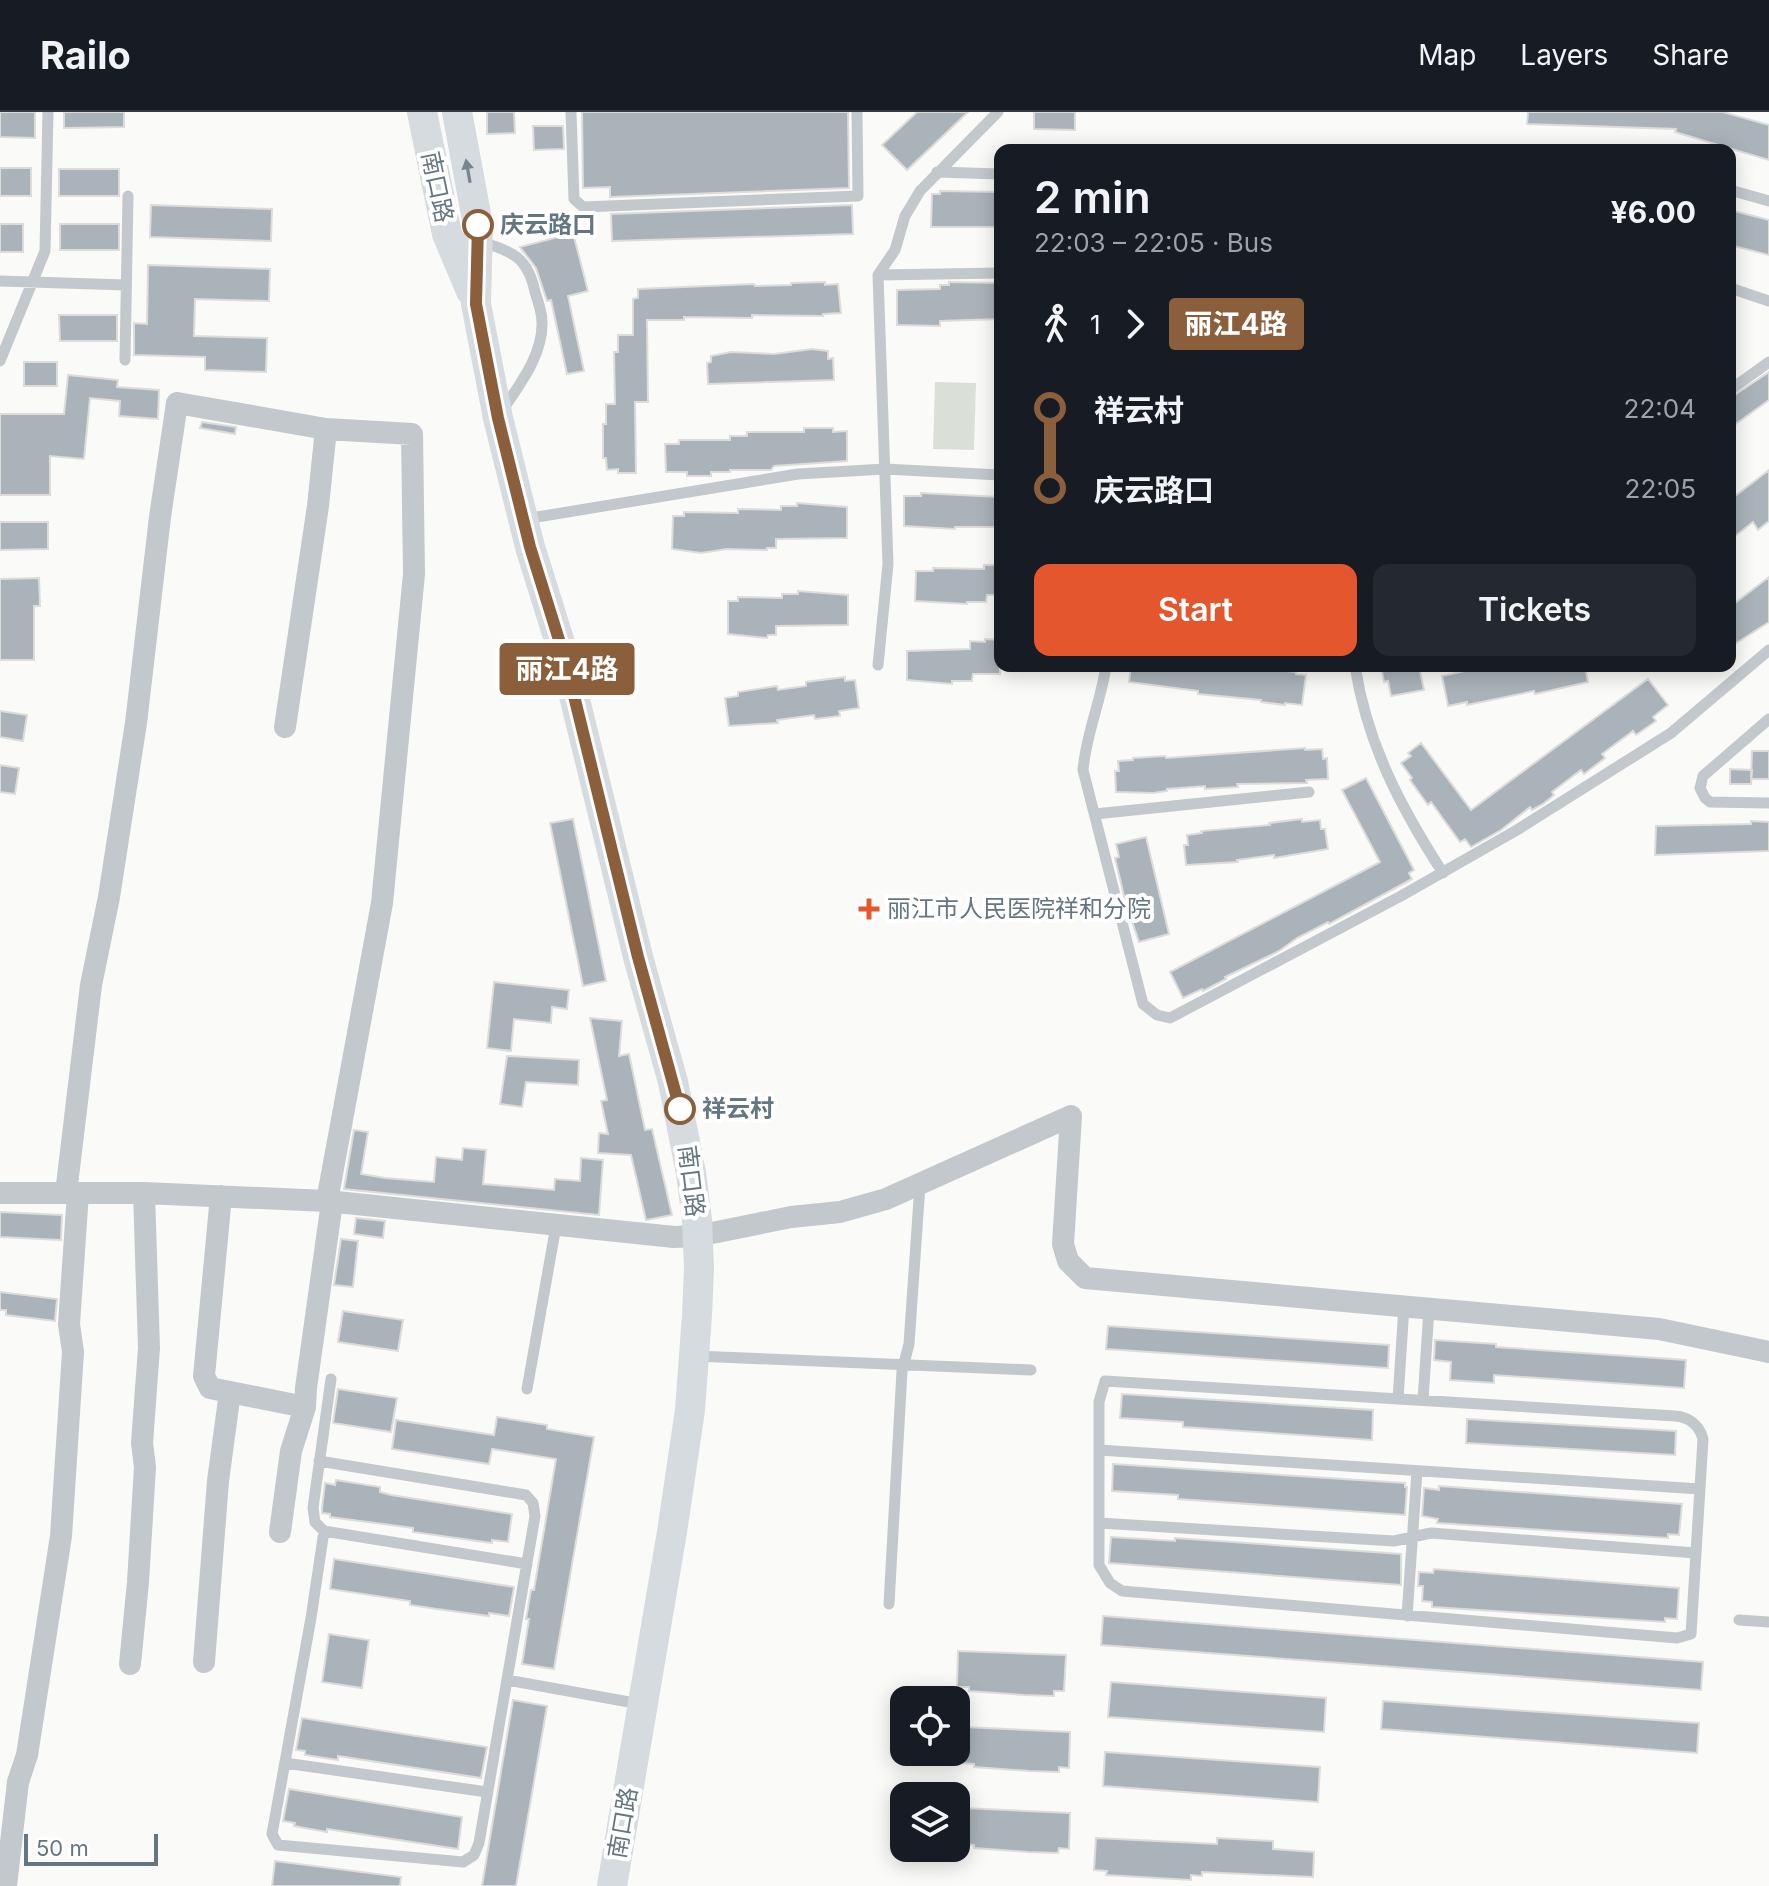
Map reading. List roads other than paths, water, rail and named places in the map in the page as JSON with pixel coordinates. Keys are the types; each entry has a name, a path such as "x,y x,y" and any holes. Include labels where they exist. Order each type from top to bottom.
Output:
{"main road":[{"name":"南口路","path":"422,112 447,234 476,304 522,520 565,659 638,957 673,1082 691,1173 699,1268 695,1356 682,1471 612,1886"},
{"name":"南口路","path":"457,112 478,225 476,304"}],"street":[{"path":"6,1886 18,1782 27,1755 61,1536 73,1352 69,1324 72,1193 91,985 109,897 136,723 177,403 326,429 353,428 412,434 414,574 382,903 330,1202 305,1407 291,1451 280,1532"},
{"path":"285,727 318,506 326,429"},
{"path":"0,1193 144,1193 330,1202 674,1237 697,1236 791,1217 840,1212 886,1199 1071,1116 1063,1244 1068,1261 1085,1278 1659,1329 1769,1352"},
{"path":"130,1664 145,1467 142,1443 149,1348 144,1193"},
{"path":"221,1196 204,1376 210,1388 305,1407"},
{"path":"204,1662 218,1481 230,1392"}],"lane":[{"path":"0,361 45,251 48,112"},
{"path":"571,112 574,199 583,207 858,196 857,112"},
{"path":"878,665 888,564 878,275 895,250 912,203 937,172 998,112"},
{"path":"937,172 994,174"},
{"path":"1736,192 1769,201"},
{"path":"125,360 128,196"},
{"path":"477,240 516,255 530,270 542,321 538,346 529,370 498,418"},
{"path":"878,275 994,273"},
{"path":"0,281 126,285"},
{"path":"1736,290 1769,301"},
{"path":"1736,386 1769,362"},
{"path":"522,520 755,479 812,473 885,469 994,475"},
{"path":"1105,672 1083,770 1143,1004 1152,1013 1170,1018 1443,873 1517,830 1671,733 1769,650"},
{"path":"1356,672 1364,708 1391,785 1408,819 1443,873"},
{"path":"1769,719 1703,776 1700,788 1710,802 1769,803"},
{"path":"1095,814 1309,792"},
{"path":"889,1604 903,1365 909,1344 920,1184"},
{"path":"527,1389 556,1226"},
{"path":"1398,1399 1404,1306"},
{"path":"1423,1400 1429,1309"},
{"path":"695,1356 1031,1370"},
{"path":"331,1379 313,1515 324,1531 527,1564"},
{"path":"1105,1381 1398,1399 1682,1416 1694,1423 1703,1439 1691,1634 1677,1638 1129,1594 1110,1583 1099,1565 1099,1402 1105,1381"},
{"path":"1099,1450 1700,1489"},
{"path":"319,1461 526,1495 533,1503 535,1516 477,1849 463,1862 278,1845 272,1834 324,1531"},
{"path":"1407,1616 1417,1471"},
{"path":"1099,1523 1394,1541 1431,1533 1696,1553"},
{"path":"1739,1620 1769,1622"},
{"path":"507,1680 643,1704"},
{"path":"285,1763 487,1792"}],"place":[{"name":"庆云路口","path":"478,225"},
{"name":"丽江市人民医院祥和分院","path":"869,909"},
{"name":"祥云村","path":"680,1109"}]}
